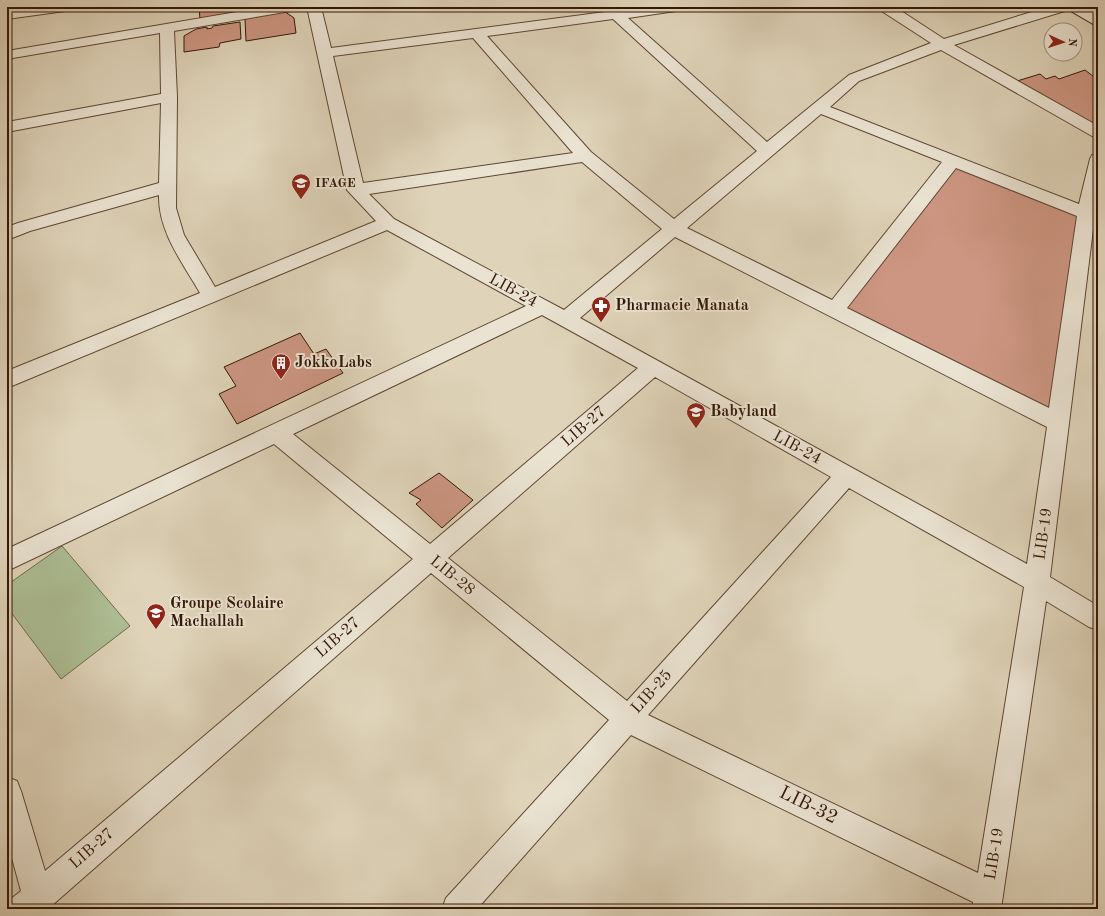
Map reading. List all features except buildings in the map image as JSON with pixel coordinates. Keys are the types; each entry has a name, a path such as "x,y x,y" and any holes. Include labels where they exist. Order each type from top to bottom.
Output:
{"street":[{"path":"7,15 64,7"},
{"path":"7,55 291,7"},
{"path":"314,7 356,190 585,156"},
{"path":"324,53 476,33 612,11 676,7"},
{"path":"885,7 942,44 1098,133"},
{"path":"565,320 854,78 942,44 1063,7"},
{"path":"1074,7 1098,21"},
{"path":"1094,7 1098,9"},
{"path":"612,11 767,151"},
{"path":"167,28 169,97 166,187 167,208 175,235 210,296"},
{"path":"476,33 585,156 674,229 1059,422"},
{"path":"7,127 169,97"},
{"path":"819,108 1086,213"},
{"name":"LIB-19","path":"988,902 1037,582 1086,213 1098,159"},
{"path":"836,310 953,160"},
{"path":"7,234 16,228 166,187"},
{"name":"LIB-24","path":"356,190 388,223 653,368 1037,582 1098,619"},
{"path":"7,380 388,223"},
{"path":"7,560 542,307"},
{"name":"LIB-27","path":"30,903 653,368"},
{"name":"LIB-28","path":"276,433 628,719"},
{"name":"LIB-25","path":"457,909 846,476"},
{"name":"LIB-32","path":"628,719 988,902"},
{"path":"7,791 30,903"}],"green space":[{"path":"62,546 130,626 61,679 7,607 7,585"}],"place":[{"name":"IFAGE","path":"301,200"},
{"name":"Pharmacie Manata","path":"601,323"},
{"name":"JokkoLabs","path":"281,380"},
{"name":"Babyland","path":"696,429"},
{"name":"Groupe Scolaire Machallah","path":"156,630"}]}
